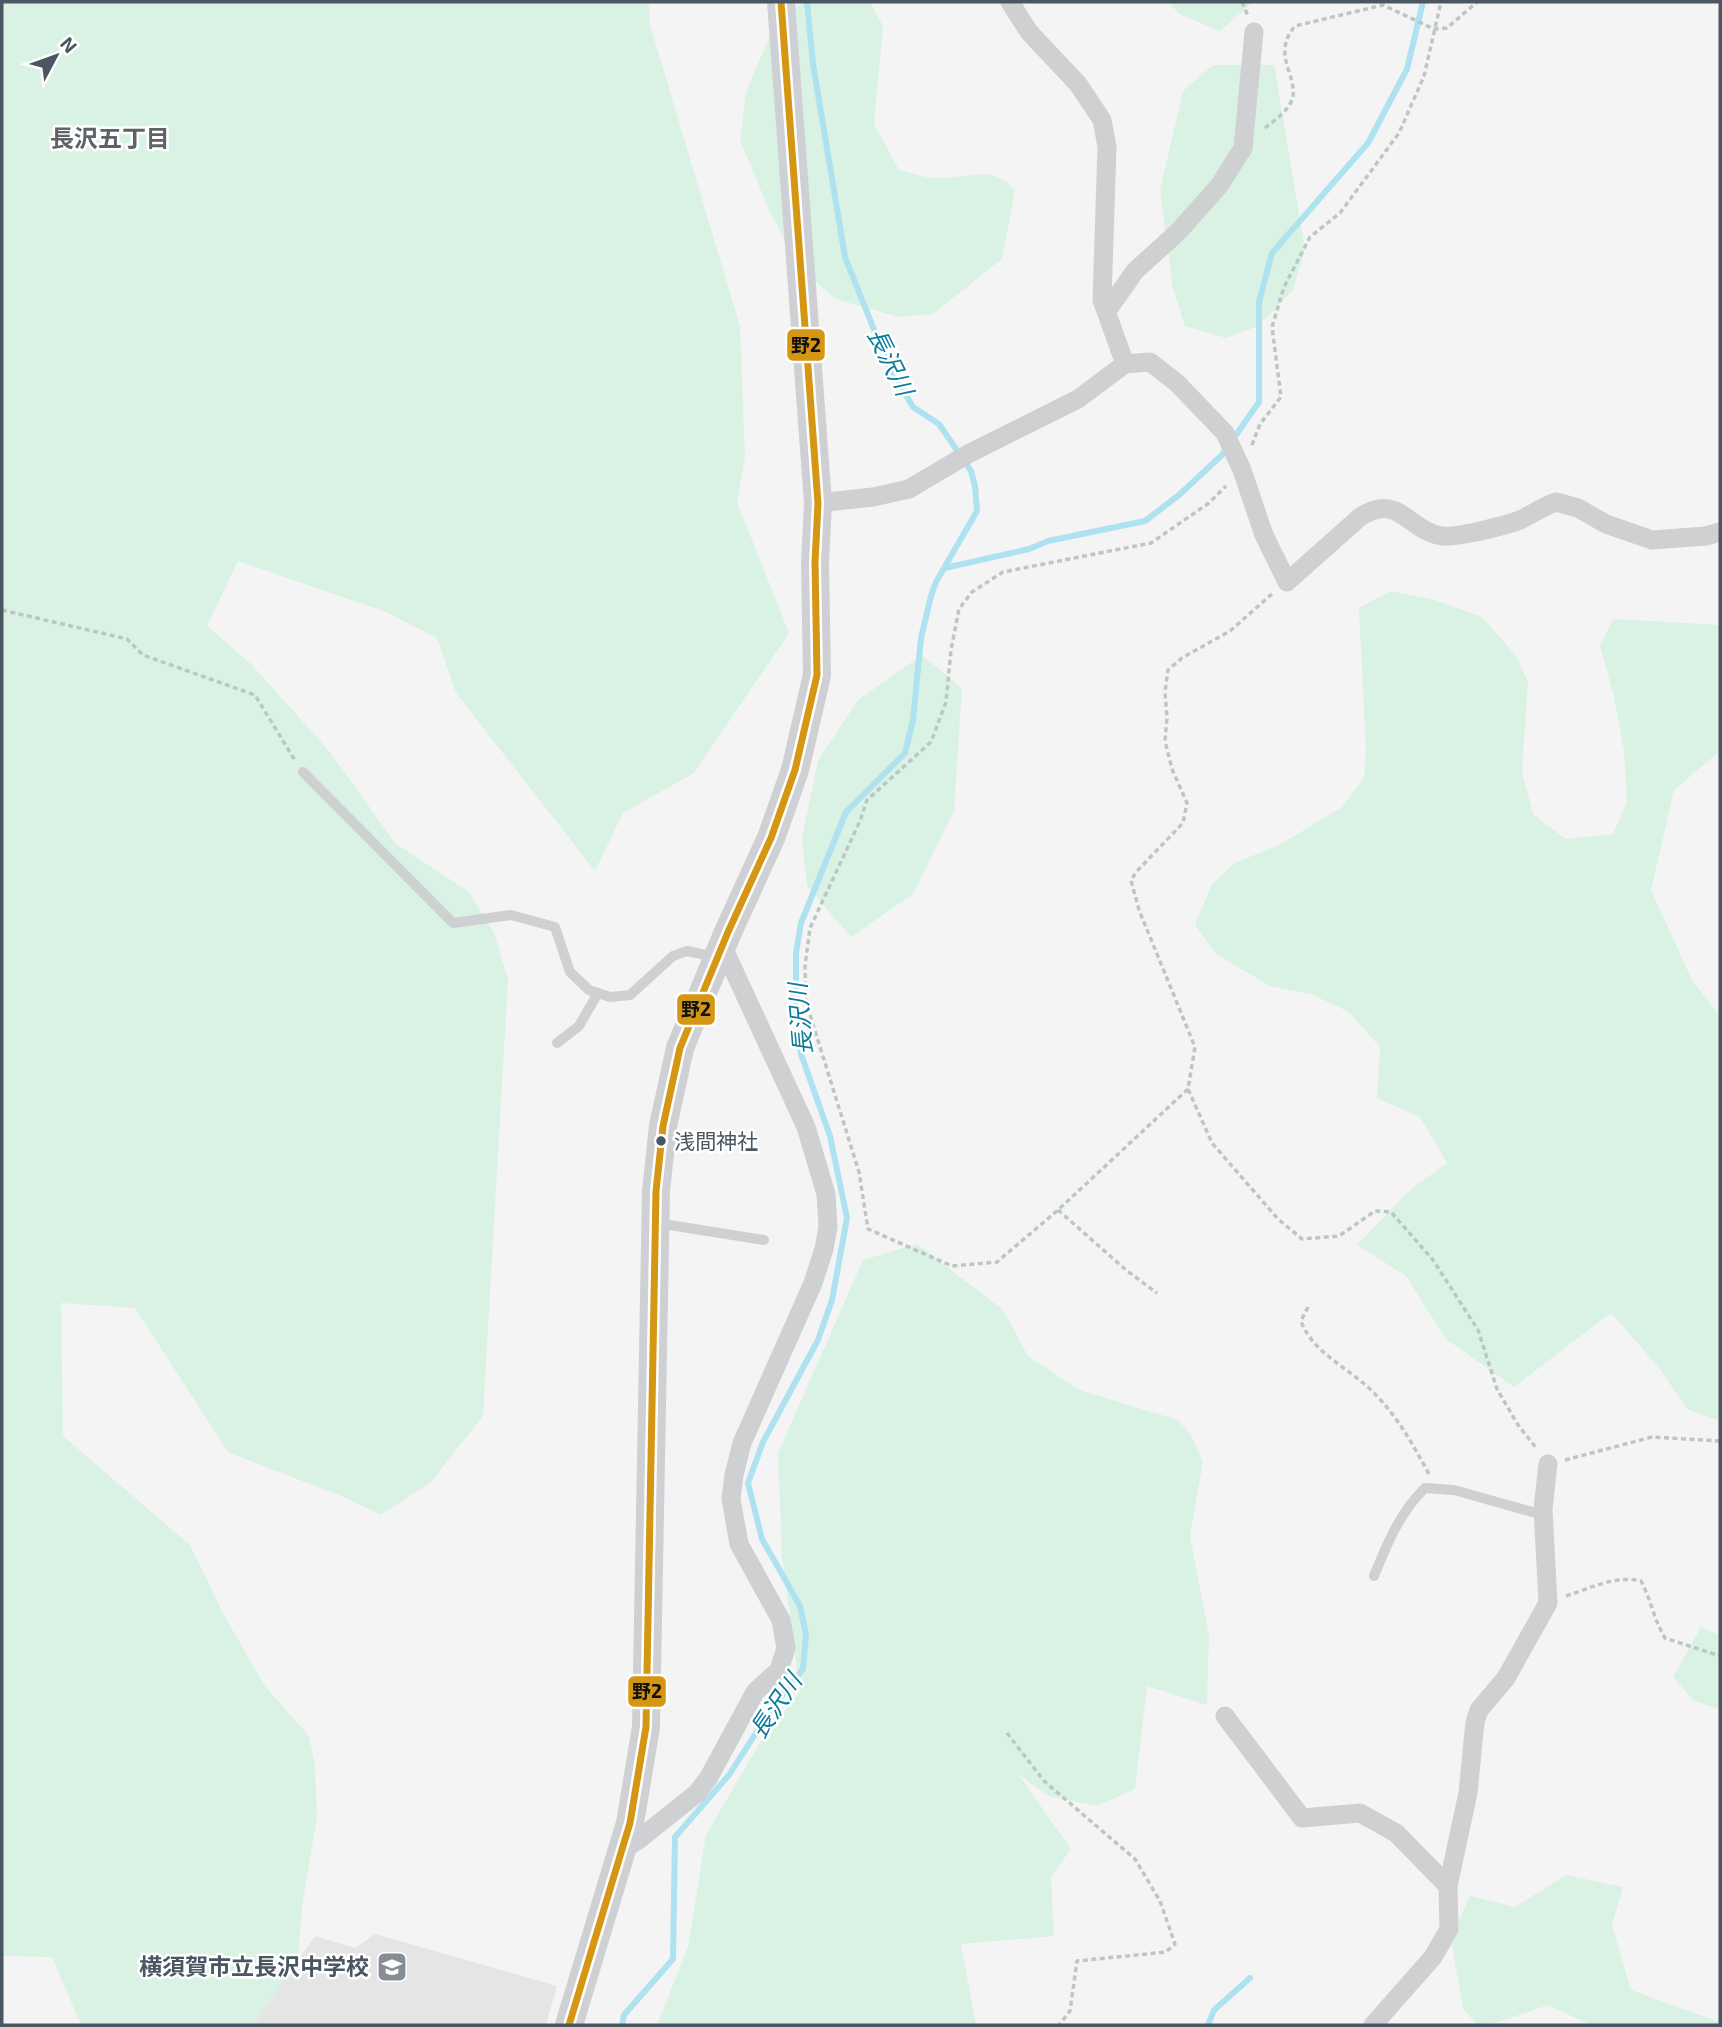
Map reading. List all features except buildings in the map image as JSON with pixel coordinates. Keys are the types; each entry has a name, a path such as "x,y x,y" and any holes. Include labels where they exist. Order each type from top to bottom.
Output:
{"street":[{"path":"569,2025 630,1823 646,1727 656,1191 663,1126 680,1048 771,838 795,770 817,676 815,562 818,503 781,2"},
{"path":"1010,2 1029,32 1078,84 1102,120 1107,147 1102,300 1125,364"},
{"path":"1107,312 1135,271 1178,232 1219,186 1243,148 1254,32"},
{"path":"818,503 909,489 968,454 1078,399 1125,364 1150,362 1177,383 1225,433 1242,470 1264,535 1286,582 1360,517 1373,509 1392,509 1424,531 1445,536 1521,520 1556,502 1652,540 1706,536 1720,532"},
{"path":"621,1850 637,1841 697,1793 709,1777 755,1692 779,1670 786,1648 781,1620 739,1544 731,1499 742,1443 813,1283 824,1249 828,1227 826,1194 806,1127 720,951"},
{"path":"1373,2025 1433,1957 1449,1929 1448,1886 1468,1793 1475,1722 1479,1710 1506,1678 1548,1603 1543,1515 1548,1464"},
{"path":"1225,1716 1302,1818 1360,1813 1396,1833 1448,1886"}],"lane":[{"path":"303,772 453,923 511,915 555,927 570,972 589,990 610,997 630,995 673,956 687,951 720,951"},
{"path":"557,1043 579,1026 598,993"},
{"path":"656,1223 764,1240"},
{"path":"1374,1576 1411,1502 1425,1488 1454,1490 1543,1515"}],"path":[{"path":"1188,1089 1058,1210 997,1262 952,1266 868,1229 859,1172 806,1002 805,966 810,928 860,821 867,800 931,742 946,702 951,650 959,609 972,592 1003,572 1151,543 1209,503 1242,470 1260,424 1281,397 1272,327 1284,287 1310,237 1340,213 1399,133 1424,75 1441,2"},
{"path":"1243,148 1287,109 1293,96 1285,58 1287,36 1295,26 1382,5 1434,29 1447,28 1476,2"},
{"path":"1286,582 1230,631 1182,658 1168,670 1165,741 1172,769 1187,803 1183,822 1131,880 1139,910 1195,1047 1188,1089 1212,1143 1278,1219 1302,1239 1339,1236 1376,1211 1391,1212 1433,1260 1478,1330 1497,1389 1518,1426 1548,1464 1652,1437 1720,1441"},
{"path":"2,610 127,639 143,656 255,695 303,772"},
{"path":"1058,1210 1126,1270 1157,1293"},
{"path":"1308,1307 1301,1321 1306,1335 1332,1360 1373,1391 1401,1422 1437,1489"},
{"path":"1548,1603 1606,1582 1627,1578 1641,1581 1656,1624 1665,1638 1720,1656"},
{"path":"1007,1733 1044,1781 1135,1859 1160,1900 1175,1944 1166,1952 1077,1961 1070,2011 1059,2025"}],"shaded area":[{"name":"横須賀市立長沢中学校","path":"375,1934 557,1986 546,2025 252,2025 315,1936 355,1948"}],"green space":[{"path":"2,2 649,2 650,25 740,326 745,458 737,502 789,633 694,773 623,813 595,871 456,693 437,638 386,612 238,561 207,626 252,665 330,752 395,843 469,892 494,933 508,979 483,1416 431,1482 381,1515 346,1498 228,1452 135,1308 61,1303 63,1436 190,1545 224,1615 264,1685 309,1736 315,1767 317,1818 302,1907 298,1960 254,2025 81,2025 52,1957 2,1956"},
{"path":"805,2 870,2 883,26 874,124 899,170 932,178 987,174 1006,182 1015,190 1002,259 933,314 899,317 836,299 799,268 769,210 740,140 746,93 777,18"},
{"path":"1169,2 1253,2 1220,31 1179,14"},
{"path":"1213,65 1274,65 1305,249 1293,290 1258,326 1226,338 1185,326 1173,289 1160,190 1183,91"},
{"path":"1391,591 1435,600 1482,617 1516,656 1528,682 1522,772 1533,814 1566,839 1613,834 1627,802 1624,751 1614,697 1600,646 1613,619 1720,625 1720,751 1674,790 1651,890 1691,978 1720,1017 1720,1421 1687,1409 1659,1368 1611,1313 1514,1387 1446,1339 1406,1276 1357,1245 1410,1190 1447,1163 1420,1117 1377,1098 1380,1047 1349,1012 1313,995 1270,986 1216,954 1195,925 1212,884 1235,863 1281,844 1342,807 1364,778 1366,750 1359,608"},
{"path":"922,655 962,688 954,811 913,894 851,937 807,886 802,838 818,761 858,700"},
{"path":"917,1244 1003,1310 1028,1356 1079,1390 1178,1420 1191,1435 1203,1462 1190,1536 1209,1635 1207,1705 1147,1686 1135,1789 1097,1806 1048,1796 1018,1774 1071,1849 1051,1877 1054,1936 961,1944 976,2025 657,2025 688,1947 706,1835 759,1744 800,1691 782,1556 778,1453 863,1260"},
{"path":"1701,1627 1720,1635 1720,1710 1693,1700 1673,1677"},
{"path":"1566,1875 1623,1887 1612,1925 1631,1990 1716,2021 1720,2019 1720,2025 1591,2025 1548,2005 1489,2025 1478,2025 1463,2009 1451,1939 1470,1896 1515,1907"}],"waterway":[{"name":"長沢川","path":"622,2025 624,2015 673,1959 675,1837 729,1775 772,1708 803,1669 806,1635 800,1606 762,1539 748,1483 763,1442 818,1340 832,1300 847,1218 830,1136 801,1054 796,1012 796,953 801,923 846,812 905,753 913,720 921,638 931,596 936,582 977,511 971,471 939,424 913,407 888,365 845,257 813,64 807,2"},
{"path":"945,568 1029,549 1048,541 1145,521 1179,495 1222,455 1259,402 1259,302 1272,253 1368,143 1407,69 1423,2"},
{"path":"1208,2025 1214,2010 1250,1978"}],"transit line":[{"name":"野2","path":"569,2025 630,1823 646,1727 656,1191 663,1126 680,1048 771,838 795,770 817,675 815,562 818,503 781,2"}],"place":[{"name":"浅間神社","path":"661,1141"},
{"name":"横須賀市立長沢中学校","path":"392,1967"}],"district":[{"name":"長沢五丁目","path":"110,139"}]}
